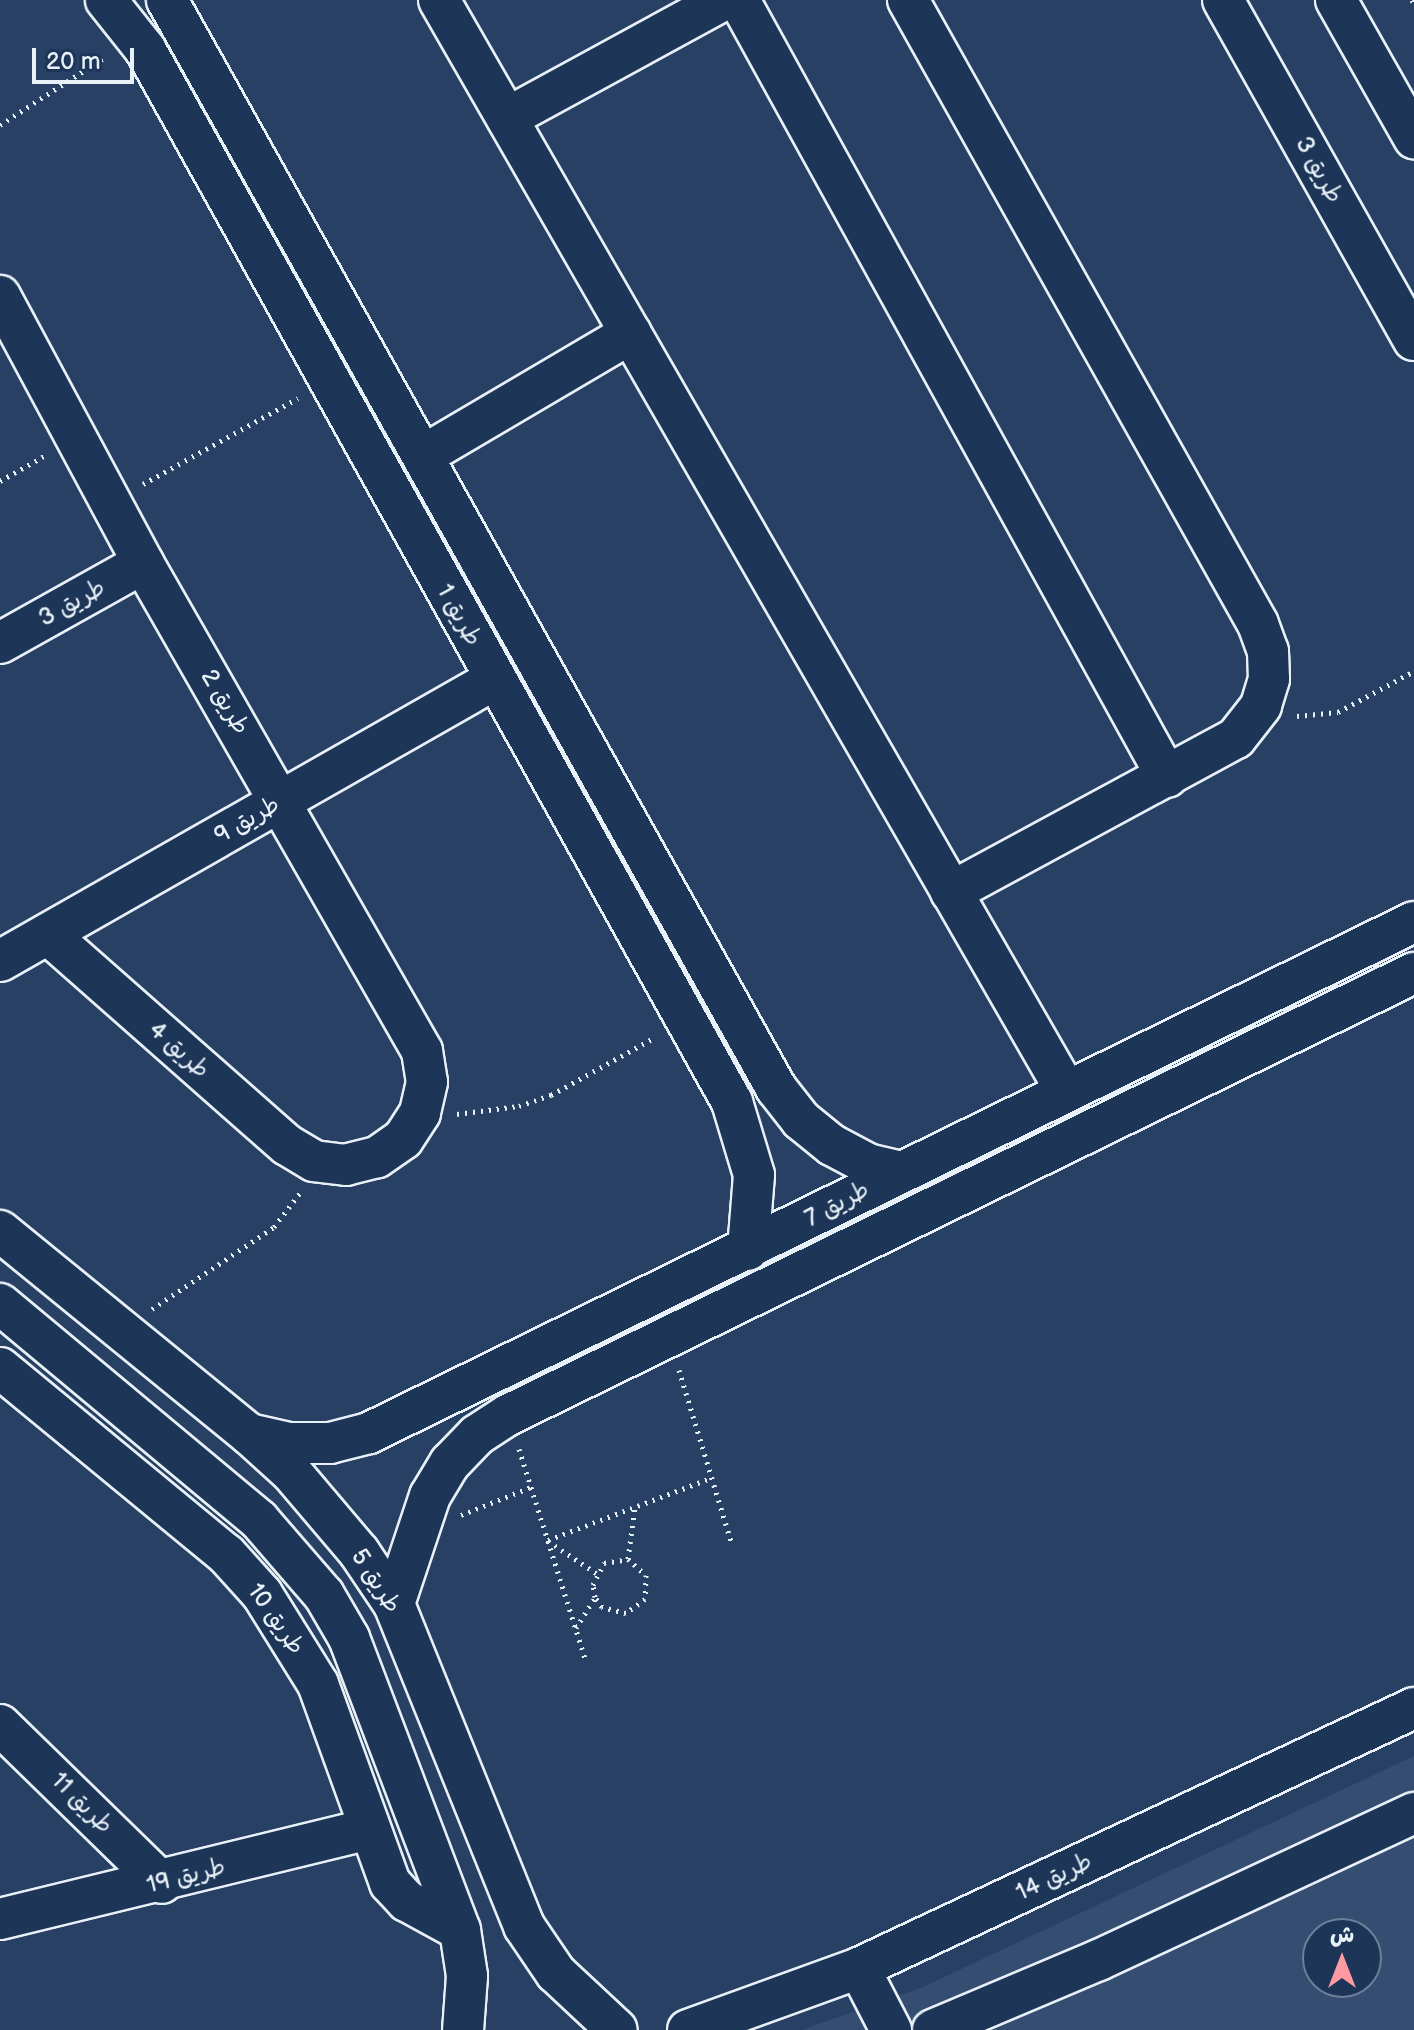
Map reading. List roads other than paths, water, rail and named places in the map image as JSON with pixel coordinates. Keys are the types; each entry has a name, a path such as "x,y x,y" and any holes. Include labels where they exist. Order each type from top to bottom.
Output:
{"street":[{"name":"طريق 1","path":"106,0 136,37 686,1020 746,1138 754,1175 748,1250"},
{"name":"طريق 1","path":"167,0 776,1088 801,1120 832,1145 867,1164 898,1171"},
{"path":"439,0 1066,1091"},
{"path":"507,118 723,0"},
{"path":"739,0 1167,777"},
{"path":"908,0 1258,624 1269,665 1261,706 1236,738 951,892"},
{"name":"طريق 3","path":"1223,0 1414,340"},
{"path":"1336,0 1414,138"},
{"name":"طريق 2","path":"0,296 143,563 283,800 422,1051 427,1082 420,1113 403,1139 377,1157 346,1165 314,1161"},
{"path":"424,455 631,333"},
{"name":"طريق 3","path":"0,643 143,563"},
{"name":"طريق 9","path":"0,961 495,679"},
{"name":"طريق 7","path":"249,1434 289,1443 330,1443 369,1433 748,1250 898,1171 1414,922"},
{"name":"طريق 4","path":"48,934 287,1145 314,1161"},
{"name":"طريق 7","path":"394,1604 430,1496 450,1463 477,1435 508,1415 668,1335 1412,979"},
{"name":"طريق 5","path":"0,1231 249,1434 321,1506 394,1604 524,1926 556,1973 617,2030"},
{"path":"0,1304 259,1520 324,1595 349,1638 460,1930 467,1976 463,2030"},
{"name":"طريق 10","path":"0,1368 226,1554 262,1594 318,1684 390,1883 407,1901 460,1930"},
{"name":"طريق 14","path":"688,2030 859,1968 1414,1708"},
{"name":"طريق 11","path":"0,1725 162,1883"},
{"path":"933,2030 1099,1960 1414,1813"},
{"name":"طريق 19","path":"0,1919 162,1883 370,1829"},
{"path":"859,1968 891,2030"}]}
